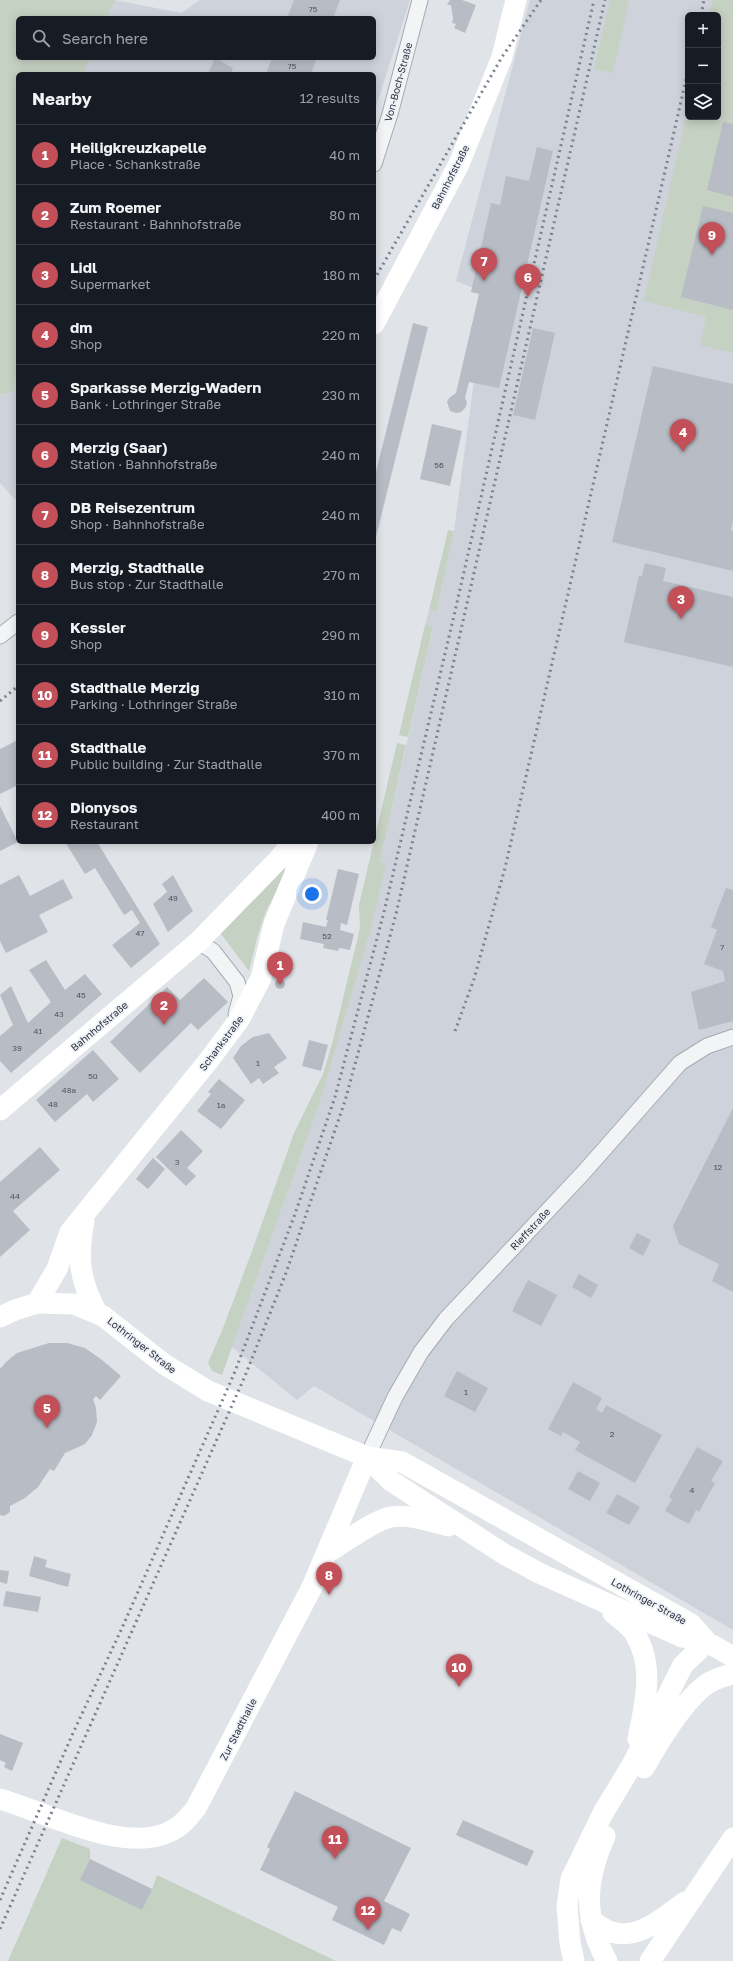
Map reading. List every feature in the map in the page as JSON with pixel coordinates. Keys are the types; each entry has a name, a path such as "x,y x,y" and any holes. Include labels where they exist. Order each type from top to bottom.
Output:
{"main road":[{"name":"Bahnhofstraße","path":"376,320 460,164 502,57 516,0"},
{"name":"Bahnhofstraße","path":"0,1110 198,942 278,860 291,844"},
{"name":"Schankstraße","path":"38,1303 57,1268 69,1236 131,1155 223,1042 239,1020 261,978 274,924 307,844"},
{"name":"Schankstraße","path":"85,1216 80,1242 80,1265 87,1294 97,1313"},
{"name":"Lothringer Straße","path":"0,1317 15,1310 38,1303 74,1304 97,1313 117,1325 164,1364 208,1391 367,1457 402,1462 691,1624 707,1642"},
{"name":"Lothringer Straße","path":"367,1457 391,1481 466,1530 539,1573 598,1601 682,1637 707,1642"},
{"name":"Zur Stadthalle","path":"0,1799 78,1827 140,1839 168,1833 184,1824 196,1808 312,1587 367,1457"},
{"path":"327,1553 359,1533 390,1517 419,1518 466,1530"},
{"path":"598,1601 635,1633 645,1658 648,1683 632,1764"},
{"path":"574,1961 570,1943 567,1906 571,1879 603,1813 632,1764 683,1665 707,1642 733,1657"},
{"path":"607,1961 597,1942 588,1901 592,1872 597,1853 608,1828 652,1754 688,1701 707,1684 716,1679 733,1674"},
{"path":"650,1961 697,1894 733,1838"},
{"path":"591,1920 614,1933 627,1934 639,1931 653,1924 697,1894"}],"street":[{"name":"Von-Boch-Straße","path":"376,158 390,114 420,0"},
{"path":"0,636 16,624"},
{"path":"198,942 213,951 237,982 241,996 235,1018 223,1042"},
{"name":"Rieffstraße","path":"367,1457 395,1397 421,1352 446,1319 584,1172 680,1063 707,1046 733,1037"}],"shaded area":[{"path":"115,0 181,13 200,0 410,0 376,107 376,72 84,72 89,60 376,60 376,16 108,16"},
{"path":"530,0 733,0 733,1630 314,1386 297,1400 232,1347 320,1102 371,929 385,863 380,862 433,628 425,625 429,610 437,611 454,531 481,328 503,300 456,281"},
{"path":"16,376 16,501 0,483 0,395 14,391"}],"green space":[{"path":"0,0 115,0 108,16 16,16 16,60 89,60 84,72 16,72 16,376 14,391 0,395"},
{"path":"610,0 629,0 613,73 594,69"},
{"path":"713,0 733,0 733,353 700,345 706,317 644,301 685,120 721,120 721,12 710,12"},
{"path":"448,530 454,531 437,611 429,610"},
{"path":"425,625 433,627 408,737 399,735"},
{"path":"397,743 406,745 380,862 386,863 371,929 320,1102 222,1375 212,1371 208,1363 252,1251 294,1133 323,1074 332,1044 360,928 359,905 373,844 376,844 376,833"},
{"path":"280,866 287,871 266,911 257,938 249,971 218,930"},
{"path":"62,1838 90,1849 90,1860 152,1889 157,1875 336,1961 8,1961"}],"building":[{"path":"294,0 340,0 334,16 288,16"},
{"path":"450,0 462,0 476,5 465,33 454,28 456,24 452,23 453,19 451,5 447,5"},
{"path":"214,60 219,60 233,68 232,72 209,72"},
{"path":"271,60 316,60 312,72 267,72"},
{"path":"723,122 733,124 733,197 707,190"},
{"path":"537,147 553,151 499,388 469,382 465,398 467,403 465,408 461,412 456,413 450,411 447,402 449,398 456,393 479,294 471,292 491,203 500,205 506,176 529,181"},
{"path":"703,206 733,213 733,310 681,297"},
{"path":"413,323 428,327 376,537 376,472"},
{"path":"533,328 555,333 535,420 513,415"},
{"path":"653,366 733,384 733,520 731,530 733,531 733,571 612,542"},
{"path":"432,424 462,431 450,486 420,479"},
{"path":"645,563 666,568 663,581 733,597 733,667 624,642 639,576 642,576"},
{"path":"16,741 16,786 0,794 0,749"},
{"path":"0,806 16,838 16,843 0,851"},
{"path":"66,844 98,844 160,944 131,968 112,945 140,923 132,910 124,915 95,868 85,874"},
{"path":"338,869 359,874 347,925 341,923 340,930 354,934 350,950 339,948 338,951 323,948 324,944 300,939 303,922 326,927 328,920 326,920"},
{"path":"19,875 30,896 63,879 73,898 39,915 48,932 6,953 0,941 0,885"},
{"path":"173,875 193,911 168,932 153,904 167,892 162,884"},
{"path":"726,888 733,890 733,1021 699,1030 691,992 725,981 723,971 704,964 717,930 711,927"},
{"path":"46,960 65,990 85,974 102,994 11,1073 0,1061 0,1036 13,1025 0,995 11,986 28,1023 51,1002 29,970"},
{"path":"204,978 228,1002 198,1030 191,1023 140,1073 110,1042 167,987 180,1000"},
{"path":"278,979 282,979 284,980 284,988 278,989 275,986 275,982"},
{"path":"269,1033 287,1058 274,1067 279,1073 263,1084 259,1078 251,1084 233,1058 241,1046 253,1037"},
{"path":"309,1040 328,1045 321,1071 302,1066"},
{"path":"93,1050 119,1079 93,1102 87,1094 55,1122 36,1100"},
{"path":"219,1079 245,1100 221,1129 197,1111 211,1094 208,1092"},
{"path":"733,1108 733,1292 712,1281 719,1264 679,1244 673,1226"},
{"path":"181,1130 203,1151 187,1168 196,1176 186,1186 156,1157"},
{"path":"40,1147 60,1170 13,1211 30,1230 0,1257 0,1182"},
{"path":"153,1158 165,1169 148,1189 136,1179"},
{"path":"637,1233 651,1240 643,1256 629,1248"},
{"path":"579,1274 598,1285 591,1298 572,1287"},
{"path":"528,1280 557,1295 541,1326 512,1311"},
{"path":"49,1343 67,1343 85,1348 121,1376 100,1400 96,1396 93,1399 96,1408 97,1422 92,1435 85,1444 65,1453 54,1471 50,1469 38,1487 25,1498 10,1506 10,1512 4,1516 0,1515 0,1369 17,1353"},
{"path":"457,1371 488,1388 475,1412 444,1396"},
{"path":"573,1382 602,1398 596,1409 602,1413 606,1405 662,1435 635,1483 575,1450 580,1442 563,1432 561,1436 548,1429"},
{"path":"697,1447 723,1461 711,1481 715,1483 699,1512 696,1510 689,1524 665,1511 672,1499 669,1497"},
{"path":"578,1471 600,1483 590,1501 568,1489"},
{"path":"617,1494 640,1507 629,1525 606,1513"},
{"path":"34,1556 47,1560 45,1567 71,1574 68,1587 29,1576"},
{"path":"0,1570 9,1571 7,1584 0,1582"},
{"path":"6,1591 41,1597 38,1612 3,1606"},
{"path":"0,1734 23,1743 12,1771 4,1767 6,1763 0,1760"},
{"path":"295,1791 411,1848 384,1901 410,1914 401,1932 392,1928 384,1945 332,1920 338,1907 260,1870 270,1849 267,1847"},
{"path":"463,1820 534,1851 527,1866 456,1835"},
{"path":"90,1859 152,1889 142,1910 80,1880"}],"railway":[{"path":"376,277 502,57 541,0"},
{"path":"0,1900 234,1374 295,1214 335,1097 384,912 456,607 594,0"},
{"path":"0,1929 245,1376 286,1273 345,1101 396,914 605,0"},
{"path":"702,12 704,0"},
{"path":"455,1031 474,979 505,868 685,84"},
{"path":"0,701 16,688"}],"place":[{"name":"Kessler","path":"712,255"},
{"name":"DB Reisezentrum","path":"484,281"},
{"name":"Merzig (Saar)","path":"528,297"},
{"name":"dm","path":"683,452"},
{"name":"Lidl","path":"681,619"},
{"name":"Heiligkreuzkapelle","path":"280,985"},
{"name":"Zum Roemer","path":"164,1025"},
{"name":"Sparkasse Merzig-Wadern","path":"47,1428"},
{"name":"Merzig, Stadthalle","path":"329,1595"},
{"name":"Stadthalle Merzig","path":"459,1687"},
{"name":"Stadthalle","path":"335,1859"},
{"name":"Dionysos","path":"368,1930"}]}
